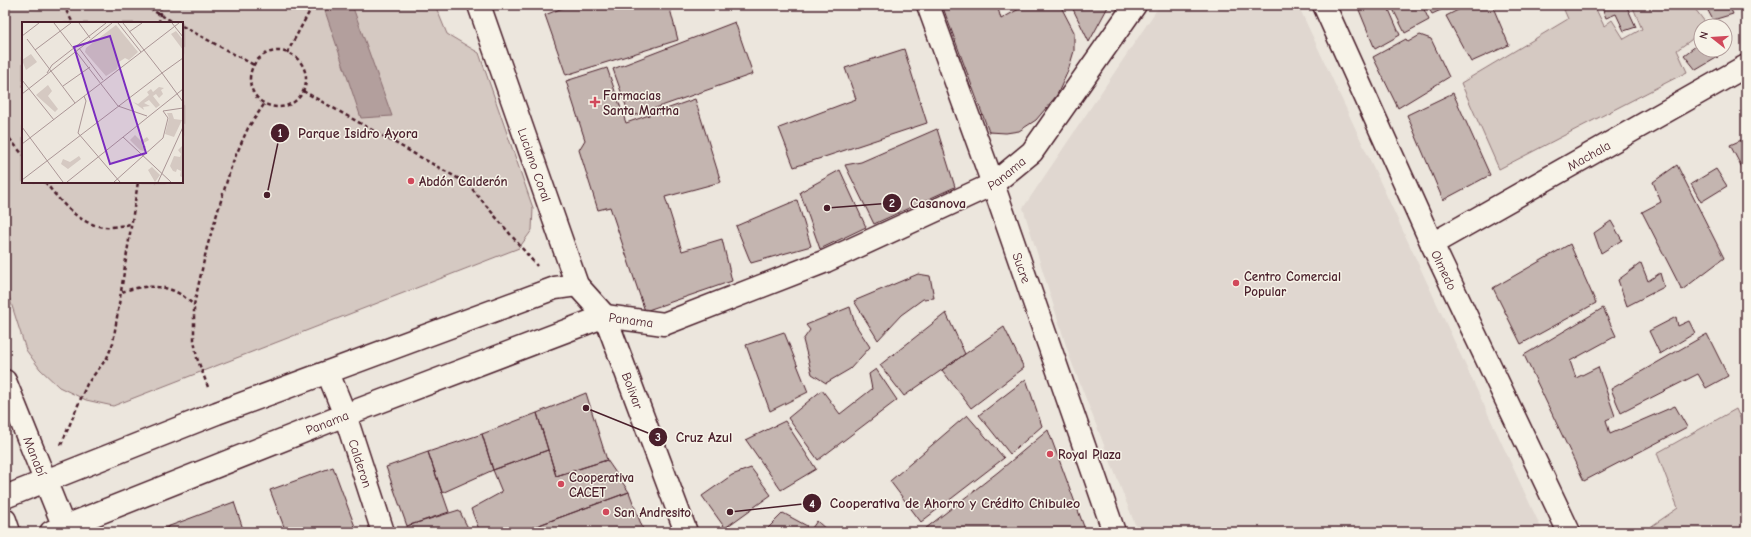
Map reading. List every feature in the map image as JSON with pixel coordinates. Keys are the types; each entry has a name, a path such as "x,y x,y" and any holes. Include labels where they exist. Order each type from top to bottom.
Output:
{"street":[{"name":"Luciano Coral","path":"479,5 577,285 605,316"},
{"name":"Sucre","path":"928,5 993,184 1114,532"},
{"name":"Panama","path":"60,530 345,415 605,316 664,324 826,261 993,184 1032,152 1135,5"},
{"name":"Olmedo","path":"1324,5 1432,244 1568,532"},
{"name":"Machala","path":"1432,244 1746,66"},
{"path":"5,497 217,414 555,288 577,285"},
{"name":"Bolivar","path":"605,316 686,532"},
{"name":"Calderon","path":"328,373 345,415 383,532"},
{"name":"Manabí","path":"5,381 46,481 60,530"},
{"path":"5,520 9,532"}],"path":[{"path":"63,5 72,22"},
{"path":"143,5 174,22"},
{"path":"158,22 161,5"},
{"path":"287,52 313,5"},
{"path":"183,27 254,65"},
{"path":"268,52 287,52 296,57 302,64 306,78 298,99 282,106 273,106 258,98 252,87 251,74 254,65 268,52"},
{"path":"302,91 468,184 555,288"},
{"path":"217,414 197,358 194,340 194,305 207,247 232,164 248,128 265,103"},
{"path":"5,133 22,154"},
{"path":"46,183 72,212 88,222 104,227 132,224"},
{"path":"46,481 87,384 106,358 113,343 138,183"},
{"path":"121,292 133,287 160,288 176,292 194,305"}],"shaded area":[{"path":"5,5 435,5 447,34 479,53 533,208 532,230 519,248 113,406 86,400 59,387 40,369 26,350 5,284"},
{"path":"329,5 352,5 392,116 361,118 325,11"},
{"name":"Centro Comercial Popular","path":"1160,5 1298,5 1543,532 1138,532 1070,358 1023,208"},
{"path":"1562,5 1594,5 1604,26 1612,20 1624,39 1642,29 1632,5 1692,5 1702,18 1693,18 1693,37 1677,50 1687,72 1499,169 1461,83 1568,19"},
{"path":"1736,409 1746,431 1746,532 1643,532 1678,508 1657,453"}],"building":[{"path":"570,5 669,5 678,40 566,75 545,15"},
{"path":"942,5 997,5 1001,19 1026,5 1060,5 1074,32 1074,51 1068,71 1057,95 1036,120 1019,131 1006,133 989,132"},
{"path":"1071,5 1109,5 1089,42"},
{"path":"1357,5 1387,5 1400,35 1375,49"},
{"path":"1391,5 1422,5 1429,20 1405,33"},
{"path":"1427,5 1452,5 1432,14"},
{"path":"1468,5 1492,5 1509,45 1471,62 1446,16"},
{"path":"1601,5 1626,5 1636,27 1624,31 1616,14 1606,18"},
{"path":"1705,5 1729,5 1733,14 1720,18 1712,18"},
{"path":"735,22 753,74 630,117 613,69"},
{"path":"1420,35 1431,39 1449,77 1398,108 1373,57 1406,39 1408,42"},
{"path":"1693,48 1693,58 1716,58 1696,70 1684,55"},
{"path":"904,49 927,123 794,167 779,128 856,99 845,68"},
{"path":"607,68 626,123 695,99 721,182 665,197 682,251 722,239 732,281 645,311 610,207 598,210 579,150 585,140 566,81"},
{"path":"1453,93 1490,175 1443,200 1407,115"},
{"path":"937,129 955,187 874,224 845,165 861,162"},
{"path":"1746,138 1746,175 1730,145"},
{"path":"1677,165 1724,258 1682,290 1642,212 1661,202 1653,182"},
{"path":"1716,169 1727,186 1701,202 1691,184"},
{"path":"840,170 866,227 820,249 800,192"},
{"path":"797,200 811,246 751,263 736,226"},
{"path":"1611,221 1622,240 1601,253 1594,233"},
{"path":"1570,244 1596,303 1521,344 1493,288"},
{"path":"1641,263 1648,281 1660,273 1664,287 1627,306 1618,280"},
{"path":"918,274 930,276 934,298 923,299 901,315 878,340 854,301"},
{"path":"850,307 855,324 870,347 850,369 826,383 812,374 803,340 810,330 806,325"},
{"path":"1603,308 1616,336 1570,361 1576,378 1598,367 1615,416 1606,420 1610,434 1675,406 1687,427 1584,481 1524,355"},
{"path":"946,313 965,354 904,396 880,365"},
{"path":"1676,317 1678,326 1689,321 1695,333 1660,354 1649,331"},
{"path":"1004,327 1024,368 971,408 942,370"},
{"path":"784,332 808,392 770,411 746,345"},
{"path":"1707,334 1728,376 1706,388 1698,374 1621,413 1611,389"},
{"path":"876,369 897,400 818,460 788,418 822,390 840,414 872,389 869,374"},
{"path":"1026,379 1042,426 1010,454 979,415"},
{"path":"586,393 607,460 556,476 537,413"},
{"path":"537,413 548,450 493,470 482,434"},
{"path":"967,415 1004,458 921,522 890,481"},
{"path":"785,421 816,469 781,490 746,440"},
{"path":"1048,430 1086,532 921,532 998,472"},
{"path":"482,434 493,470 442,493 428,452"},
{"name":"Cooperativa CACET","path":"548,450 556,476 607,460 629,492 520,532 480,532 471,509 502,492 493,470"},
{"path":"428,452 449,512 407,526 386,467"},
{"path":"333,467 357,532 286,532 270,490"},
{"path":"751,468 771,495 725,528 702,496 732,475"},
{"name":"San Andresito","path":"629,492 644,532 520,532"},
{"path":"234,502 244,532 169,532 167,527"},
{"path":"459,510 470,532 408,532 407,526"},
{"path":"783,513 807,526 802,532 764,532"},
{"path":"817,521 829,532 809,532"},
{"path":"167,527 169,532 152,532"}],"place":[{"name":"Farmacias Santa Martha","path":"595,102"},
{"name":"Abdón Calderón","path":"411,181"},
{"name":"Parque Isidro Ayora","path":"267,195"},
{"name":"Casanova","path":"827,208"},
{"name":"Centro Comercial Popular","path":"1236,283"},
{"name":"Cruz Azul","path":"586,408"},
{"name":"Royal Plaza","path":"1050,454"},
{"name":"Cooperativa CACET","path":"561,484"},
{"name":"San Andresito","path":"606,512"},
{"name":"Cooperativa de Ahorro y Crédito Chibuleo","path":"730,512"}]}
